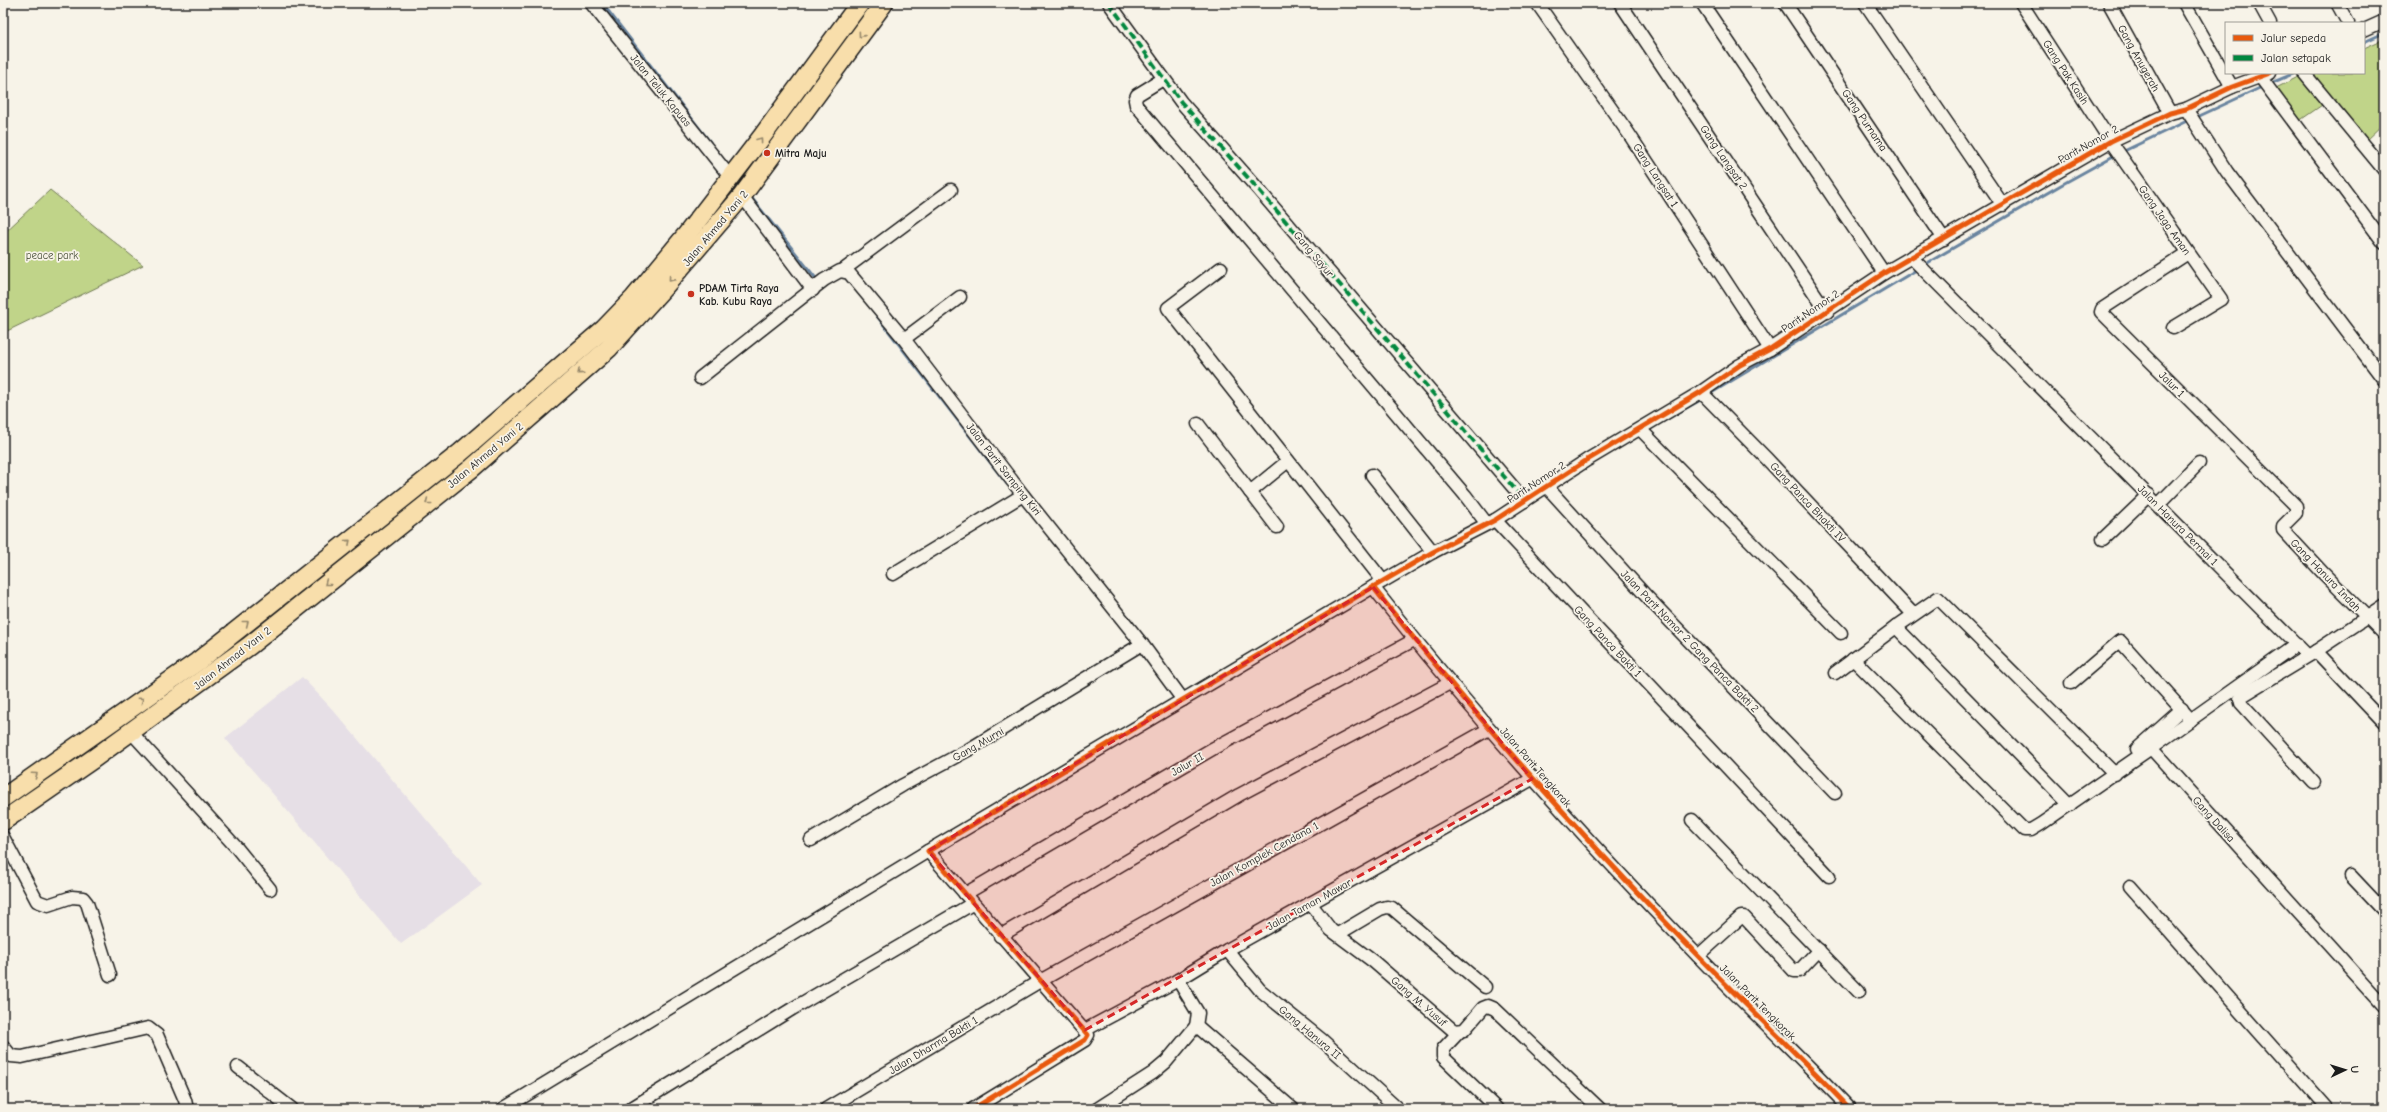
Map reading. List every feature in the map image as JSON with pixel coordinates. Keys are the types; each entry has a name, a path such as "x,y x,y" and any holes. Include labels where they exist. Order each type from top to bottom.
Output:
{"highway":[{"name":"Jalan Ahmad Yani 2","path":"3,798 197,662 460,453 604,329 634,298 734,174 860,3"},
{"name":"Jalan Ahmad Yani 2","path":"3,821 216,672 493,450 609,348 660,292 745,192 884,3"}],"street":[{"name":"Jalan Teluk Kapuas","path":"592,3 734,174"},
{"name":"Gang Sayur","path":"1109,3 1163,79 1525,501"},
{"name":"Gang Langsat 1","path":"1537,3 1629,134 1770,349"},
{"name":"Gang Langsat 2","path":"1620,3 1827,312"},
{"path":"1702,3 1884,273"},
{"name":"Gang Purnama","path":"1785,3 1944,238"},
{"path":"1865,3 2003,205"},
{"name":"Gang Pak Kasih","path":"2021,3 2111,142"},
{"name":"Gang Anugerah","path":"2108,3 2170,113"},
{"path":"2184,3 2232,87"},
{"path":"2259,3 2269,22"},
{"path":"2337,3 2347,22"},
{"path":"2365,30 2384,21"},
{"path":"2305,74 2384,170"},
{"path":"2265,75 2384,243"},
{"name":"Parit Nomor 2","path":"1372,587 1433,552 1491,522 1701,392 1740,365 1770,349 1884,273 1917,264 1944,238 2111,142 2170,113 2186,109 2232,87 2265,75"},
{"name":"Gang Panca Bakti 1","path":"1163,79 1137,95 1135,100 1136,106 1465,495 1829,876"},
{"path":"2186,109 2227,172 2384,380"},
{"name":"Gang Jaga Aman","path":"2111,142 2221,298 2220,301 2173,328"},
{"path":"700,378 818,285 842,271 951,190"},
{"path":"745,192 818,285"},
{"name":"Jalur 1","path":"2188,253 2102,309 2101,312 2296,506 2296,513 2283,526 2286,533"},
{"name":"Jalan Hanura Permai 1","path":"1917,264 2297,644 2312,653 2384,723"},
{"path":"1221,268 1168,308 1383,581"},
{"name":"Jalan Parit Samping Kiri","path":"842,271 853,276 904,339 1019,497 1142,644 1183,700"},
{"path":"904,339 960,297"},
{"name":"Gang Panca Bhakti IV","path":"1701,392 1766,458 1913,614"},
{"path":"1198,424 1277,527"},
{"path":"1640,429 1841,633"},
{"path":"1250,492 1288,461"},
{"path":"2158,505 2199,463"},
{"path":"1372,475 1433,552"},
{"name":"Jalan Parit Nomor 2 Gang Panca Bakti 2","path":"1546,487 1648,598 1836,793"},
{"path":"2102,539 2149,495"},
{"path":"893,574 1019,497"},
{"name":"Gang Hanura Indah","path":"2286,533 2328,579 2384,634"},
{"path":"503,1109 928,851 1372,587"},
{"name":"Jalan Parit Tengkorak","path":"1372,587 1414,640 1532,779 1698,956 1850,1109"},
{"path":"1835,673 1913,614 1938,598 2115,774"},
{"path":"2314,783 2241,703 2240,699 2242,696 2369,618 2384,606"},
{"path":"1896,627 2070,805"},
{"name":"Jalur II","path":"630,1109 1214,748 1414,640"},
{"path":"2071,683 2120,641 2191,720"},
{"name":"Gang Murni","path":"811,840 903,785 968,750 1142,644"},
{"path":"1853,659 2024,830 2031,830 2115,774 2297,644"},
{"path":"1000,936 1239,794 1450,683"},
{"path":"2137,749 2182,710"},
{"name":"Jalan Komplek Cendana 1","path":"1040,981 1489,729"},
{"path":"131,732 236,847 270,889"},
{"name":"Gang Dalisa","path":"2151,748 2384,1006"},
{"name":"Jalan Taman Mawar","path":"1085,1030 1178,980 1227,950 1532,779"},
{"path":"1692,820 1859,992"},
{"path":"3,837 37,901 48,905 72,897 83,898 87,904 110,975"},
{"path":"928,851 1000,936 1088,1034 1085,1040 973,1109"},
{"path":"2351,876 2384,912"},
{"path":"2130,886 2327,1109"},
{"name":"Gang M. Yusuf","path":"1310,903 1326,925 1374,962 1454,1031 1459,1032 1464,1030 1483,1008 1488,1006 1494,1008 1600,1109"},
{"path":"1338,934 1380,909 1387,907 1392,908 1485,987"},
{"path":"1698,956 1741,917 1744,917 1794,971 1799,971 1819,950"},
{"name":"Gang Hanura II","path":"1227,950 1243,972 1265,994 1322,1040 1398,1109"},
{"path":"1097,1109 1153,1073 1166,1062 1196,1026 1198,1012 1178,980"},
{"name":"Jalan Dharma Bakti 1","path":"826,1109 1040,981"},
{"path":"1196,1026 1293,1109"},
{"path":"3,1046 11,1056 22,1057 148,1028 156,1032 186,1104 197,1109"},
{"path":"1459,1032 1443,1049 1443,1057 1497,1109"},
{"path":"238,1067 292,1109"}],"highlighted area":[{"path":"1373,587 1532,779 1085,1030 928,851"}],"shaded area":[{"path":"302,677 333,710 482,885 401,944 225,738"}],"green space":[{"path":"2384,39 2384,123 2365,141 2312,74 2365,74 2365,48"},
{"path":"2300,76 2325,103 2299,121 2276,88"},
{"name":"peace park","path":"50,190 143,265 7,331 3,325 3,234"}],"waterway":[{"path":"602,3 710,142"},
{"path":"2365,42 2384,33"},
{"path":"2269,84 2293,74"},
{"path":"2195,118 2264,86"},
{"path":"2122,152 2189,120"},
{"path":"1924,265 2117,154"},
{"path":"750,196 818,281"},
{"path":"1708,395 1918,269"},
{"path":"877,316 1007,484"},
{"path":"1646,431 1704,398"}],"marked path":[{"path":"1109,3 1181,102 1258,189 1525,501"}],"cycle path":[{"path":"1373,587 1433,552 1495,520 1587,460 1701,392 1740,365 1770,349 1884,273 2111,141 2170,113 2186,109 2232,87 2267,74"},
{"path":"973,1109 1085,1040 1088,1035 928,851 1373,587 1490,729 1612,866 1735,994 1850,1109"}],"place":[{"name":"Mitra Maju","path":"767,153"},
{"name":"PDAM Tirta Raya Kab. Kubu Raya","path":"691,294"}]}
